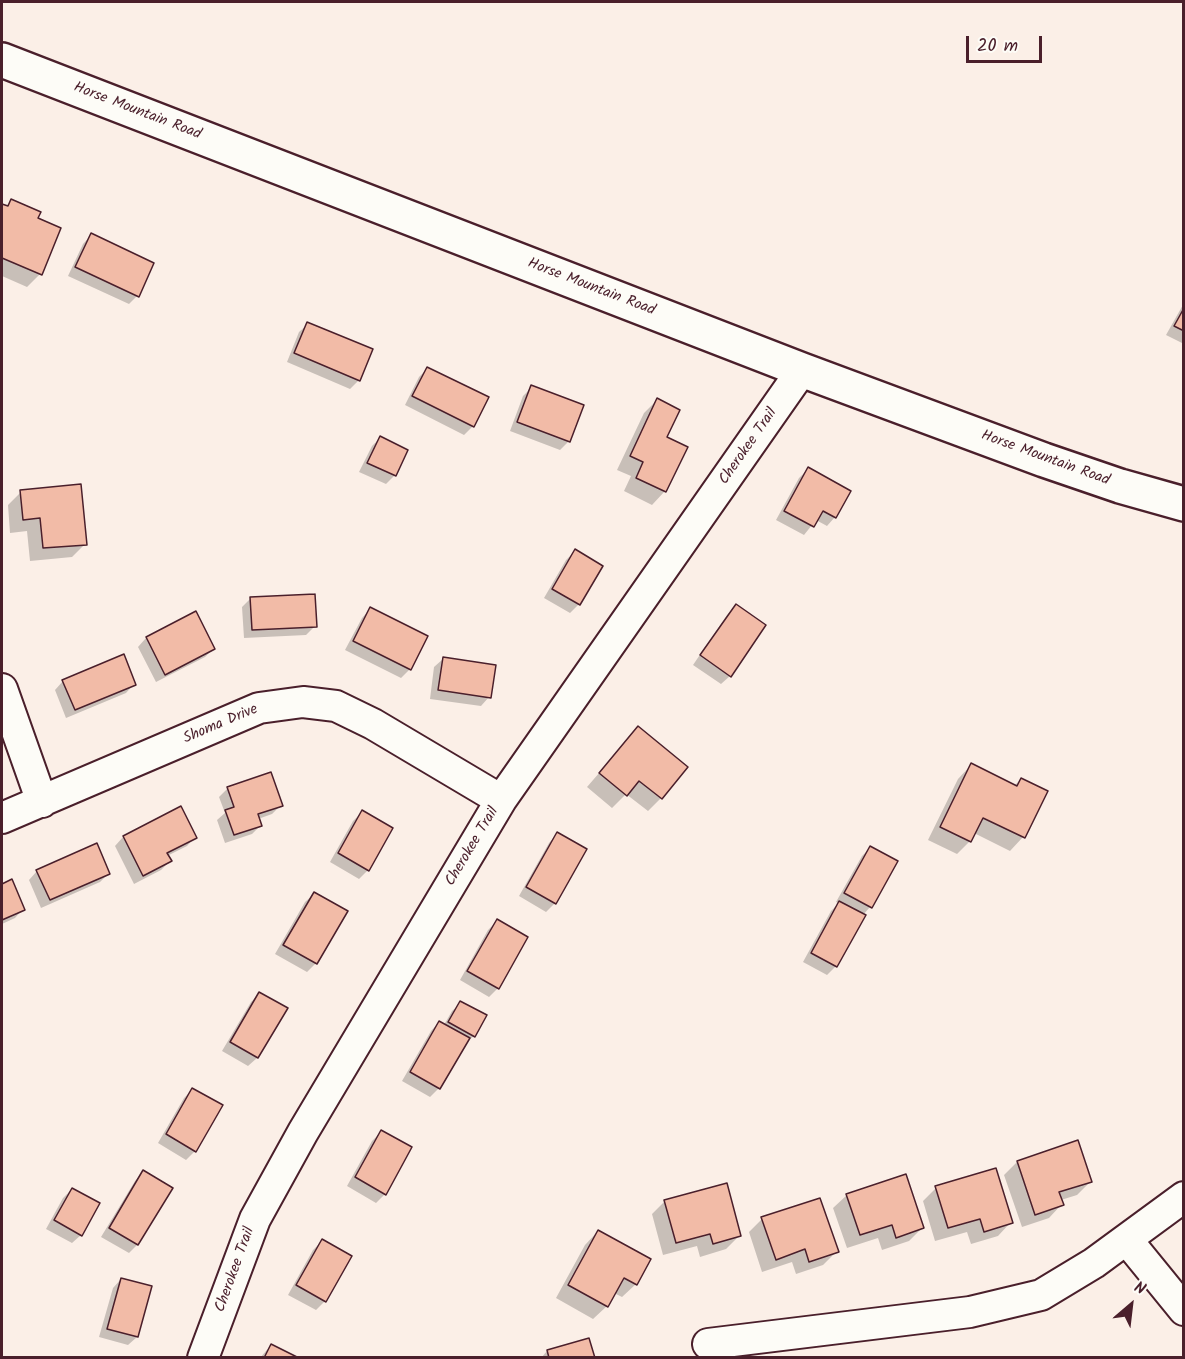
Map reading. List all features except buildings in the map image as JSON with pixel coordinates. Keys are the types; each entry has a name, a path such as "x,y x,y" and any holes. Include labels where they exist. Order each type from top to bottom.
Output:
{"street":[{"name":"Horse Mountain Road","path":"2,60 802,370 1044,460 1120,486 1184,504"},
{"name":"Cherokee Trail","path":"203,1358 255,1219 303,1132 501,800 802,370"},
{"path":"2,689 42,802"},
{"name":"Shoma Drive","path":"2,818 258,708 303,702 336,706 355,715 501,800"},
{"path":"708,1344 970,1312 1041,1295 1094,1263 1184,1197"},
{"path":"1127,1240 1184,1310"}]}
